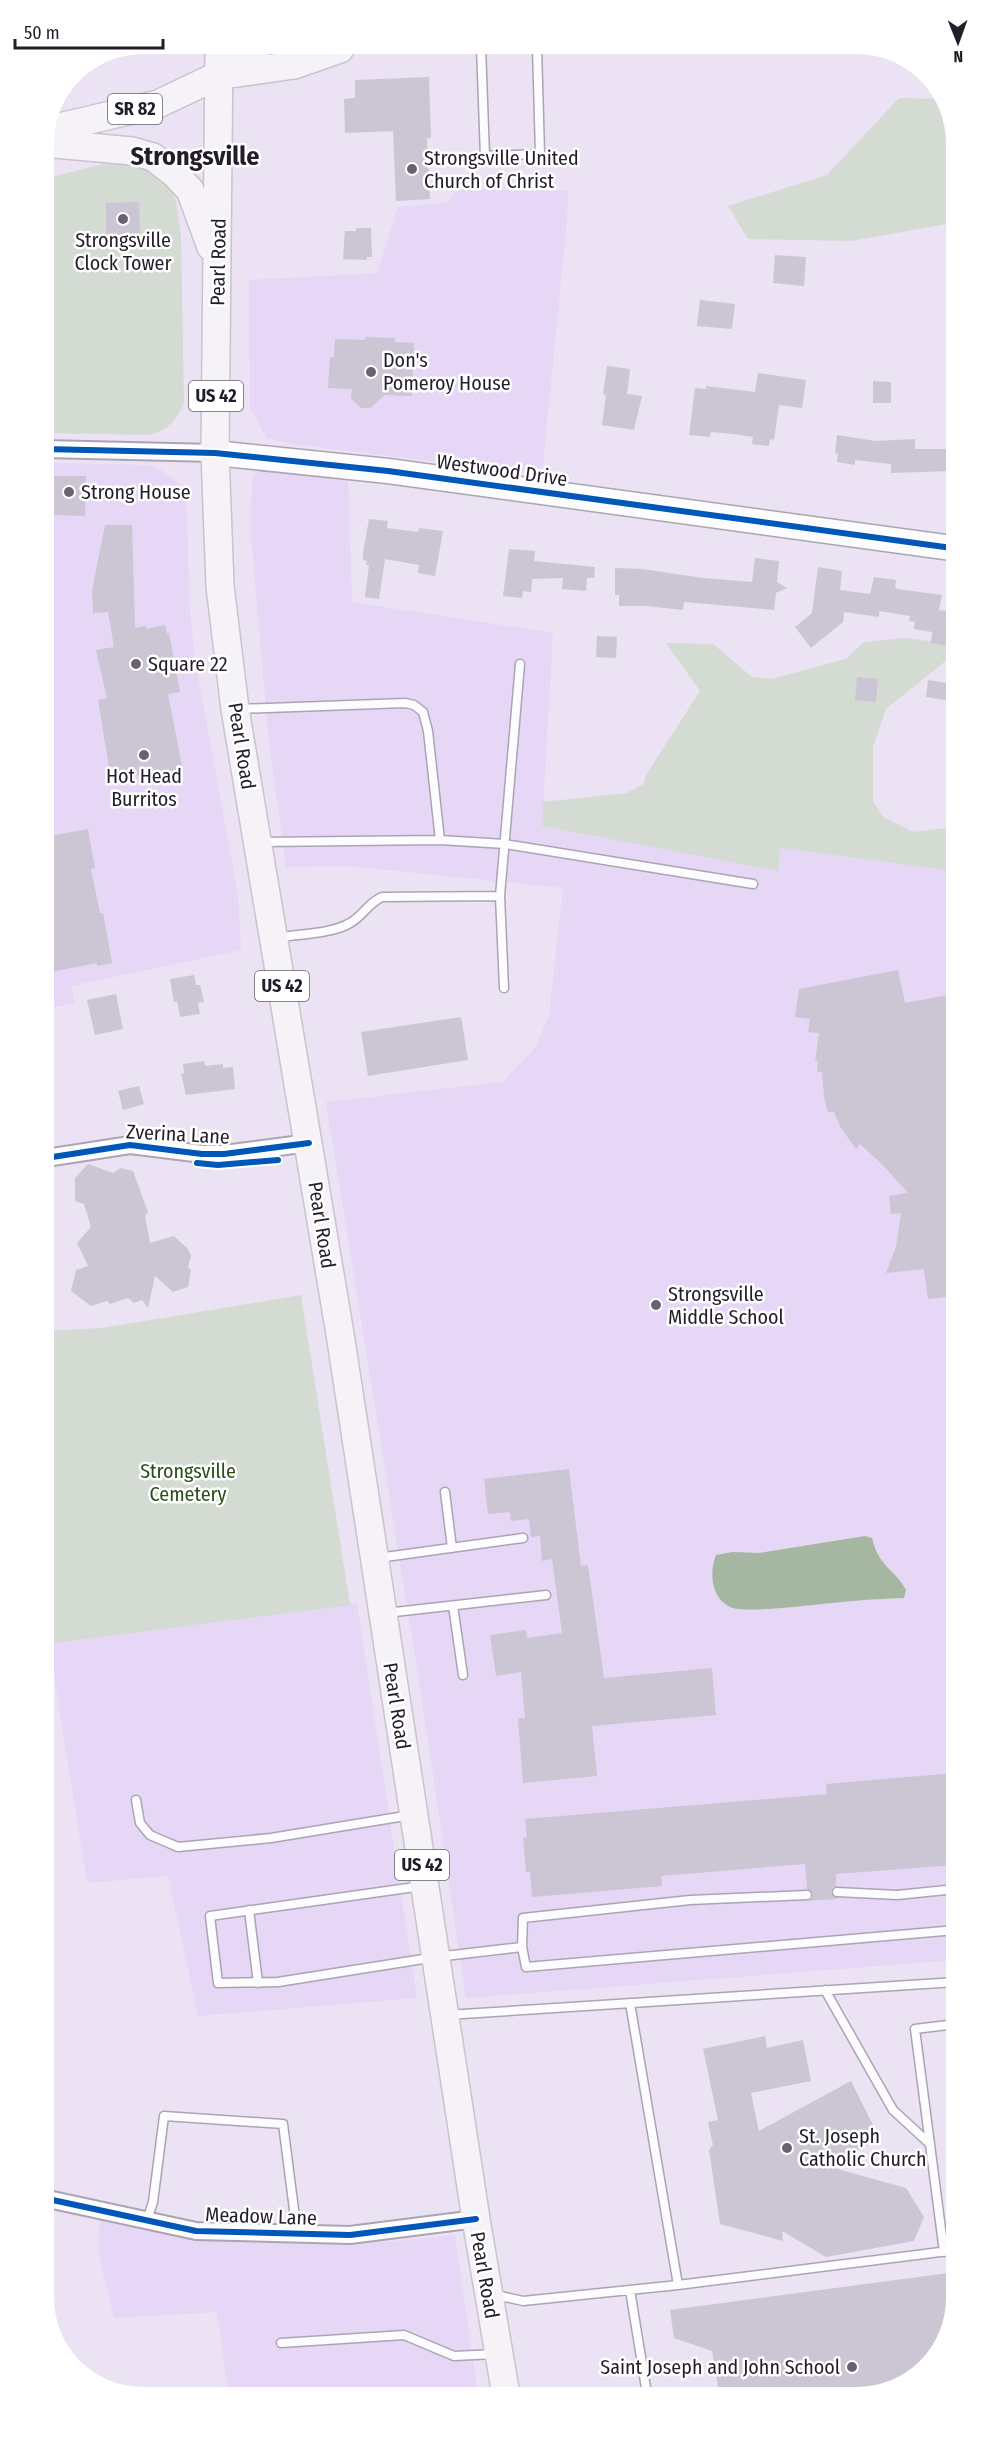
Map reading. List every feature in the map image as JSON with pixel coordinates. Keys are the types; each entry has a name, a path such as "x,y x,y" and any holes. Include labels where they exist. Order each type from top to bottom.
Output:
{"main road":[{"name":"SR 82","path":"56,128 158,104 219,63 245,54"},
{"name":"SR 82","path":"219,63 294,64 325,54"},
{"name":"Pearl Road","path":"219,63 215,453 220,586 235,709 309,1143 476,2219 505,2387"},
{"path":"54,144 132,151 153,157 175,174 190,190 218,266"}],"street":[{"name":"Westwood Drive","path":"54,449 215,453 388,471 946,547"},
{"name":"Zverina Lane","path":"54,1157 130,1145 202,1154 224,1154 309,1143"},
{"name":"Meadow Lane","path":"54,2200 196,2230 350,2235 476,2219"}],"lane":[{"path":"481,54 485,156 540,154 537,54"},
{"path":"504,988 500,896 520,664"},
{"path":"235,709 405,703 414,705 423,712 428,731 440,840"},
{"path":"257,843 440,840 505,844 753,884"},
{"path":"282,937 341,928 352,923 371,901 382,897 500,896"},
{"path":"445,1492 452,1548"},
{"path":"374,1558 523,1538"},
{"path":"382,1613 546,1595"},
{"path":"453,1606 463,1675"},
{"path":"136,1800 140,1823 150,1835 178,1847 271,1838 414,1815"},
{"path":"425,1886 210,1916 218,1983 278,1982 436,1957 522,1947"},
{"path":"837,1892 897,1895 946,1890"},
{"path":"807,1894 690,1900 522,1918 522,1947 526,1967 946,1931"},
{"path":"249,1910 258,1983"},
{"path":"445,2015 946,1983"},
{"path":"825,1990 892,2110 930,2144"},
{"path":"630,2003 678,2285"},
{"path":"489,2293 524,2301 678,2285 944,2252 915,2030 946,2025"},
{"path":"147,2220 153,2202 164,2116 283,2124 297,2234"},
{"path":"630,2290 646,2387"},
{"path":"281,2343 404,2335 454,2356 499,2354"}],"shaded area":[{"path":"456,189 568,191 542,475 292,444 267,438 250,409 249,280 377,273 398,207 448,203"},
{"path":"54,463 149,465 175,480 186,497 190,611 195,660 238,895 241,950 71,986 75,1003 54,1007"},
{"path":"264,468 348,476 352,602 553,633 542,826 778,870 781,848 946,870 946,1961 466,1998 420,1687 326,1102 502,1082 535,1048 549,1016 563,888 348,866 286,867 269,742 250,525 253,475"},
{"path":"865,1536 872,1538 883,1562 902,1583 906,1590 904,1598 753,1610 730,1607 715,1591 712,1577 716,1555 733,1552 759,1553"},
{"path":"357,1603 417,1998 198,2016 168,1876 87,1883 54,1675 54,1643"},
{"path":"100,2220 203,2238 312,2244 353,2245 455,2235 477,2387 228,2387 217,2312 114,2318 98,2253"}],"green space":[{"path":"899,98 934,99 941,115 946,143 946,224 851,241 748,239 728,206 827,175"},
{"path":"103,164 146,165 170,183 177,206 181,237 184,403 178,415 161,431 148,435 54,433 54,176"},
{"path":"905,638 946,643 946,661 886,709 873,747 873,802 883,817 913,832 946,828 946,870 781,848 778,871 542,826 543,802 626,793 644,784 646,775 700,691 666,643 713,644 752,677 771,679 846,659 864,642"},
{"name":"Strongsville Cemetery","path":"301,1295 350,1605 54,1643 54,1331 102,1328"}],"building":[{"name":"Strongsville United Church of Christ","path":"429,77 431,138 427,138 430,199 396,201 393,131 345,133 344,99 355,98 355,80"},
{"name":"Strongsville Clock Tower","path":"139,202 140,235 106,236 106,203"},
{"path":"356,228 371,228 372,257 367,257 367,260 343,259 345,231 356,231"},
{"path":"775,255 806,257 804,286 773,283"},
{"path":"700,300 735,304 732,329 697,326"},
{"name":"Don's Pomeroy House","path":"365,337 395,338 395,342 414,343 412,396 385,395 370,408 361,408 351,398 352,389 328,388 330,357 334,357 335,339 365,340"},
{"path":"607,366 630,369 627,394 642,396 634,430 602,425"},
{"path":"758,373 806,380 802,408 779,405 774,440 770,439 769,446 752,444 753,437 733,434 711,432 710,437 689,435 695,388 706,389 706,386 755,392"},
{"path":"873,381 891,382 891,403 873,403"},
{"path":"837,435 875,441 915,439 915,449 946,449 946,471 891,473 891,464 855,460 855,465 837,462 838,454 835,453"},
{"path":"54,476 86,476 85,516 54,515"},
{"path":"369,519 388,521 387,528 418,532 419,528 443,531 435,576 418,573 419,565 385,559 379,599 365,597 369,565 366,565 367,561 363,560 363,553"},
{"path":"105,525 132,525 135,628 146,626 146,629 165,625 167,634 169,633 180,692 168,694 183,771 150,776 149,773 111,780 98,700 107,698 96,650 114,647 108,612 93,613 92,591"},
{"path":"509,549 535,551 534,561 595,567 594,578 587,578 586,591 562,589 563,578 532,579 531,592 523,591 522,598 503,596"},
{"path":"755,558 779,561 777,582 787,588 776,593 774,610 684,602 683,610 619,606 619,595 615,595 615,568 752,582"},
{"path":"818,567 842,571 840,590 870,594 874,577 896,580 897,589 942,595 939,610 946,611 946,646 931,643 932,632 914,629 915,622 909,621 910,616 879,611 879,617 844,612 843,622 811,648 795,627 812,613"},
{"path":"597,636 617,637 616,658 596,657"},
{"path":"857,677 878,679 876,702 855,700"},
{"path":"928,680 946,683 946,700 926,697"},
{"path":"88,829 95,868 91,869 100,913 103,913 112,963 97,966 97,963 54,971 54,835"},
{"path":"898,970 905,1003 946,995 946,1297 928,1299 924,1269 886,1273 896,1247 901,1213 891,1214 889,1196 908,1193 860,1144 856,1149 841,1128 834,1112 828,1112 822,1072 817,1072 818,1061 815,1061 819,1033 808,1032 810,1019 795,1017 799,989"},
{"path":"194,975 196,985 200,985 204,1002 198,1003 200,1014 180,1017 177,1001 174,1002 170,979"},
{"path":"116,994 123,1029 95,1035 87,1000"},
{"path":"461,1017 468,1060 368,1076 361,1032"},
{"path":"204,1061 205,1066 223,1064 223,1068 233,1067 235,1089 186,1095 181,1074 184,1073 183,1064"},
{"path":"139,1086 144,1104 123,1110 118,1091"},
{"path":"88,1164 113,1173 120,1168 133,1171 148,1212 145,1216 150,1243 174,1236 188,1249 191,1256 188,1267 191,1270 188,1287 173,1292 155,1276 148,1308 142,1300 134,1303 128,1298 110,1304 107,1301 91,1306 71,1291 76,1270 88,1266 77,1243 91,1227 84,1204 75,1201 75,1178"},
{"path":"569,1469 581,1566 588,1565 604,1678 712,1668 716,1715 592,1726 597,1776 523,1783 518,1718 525,1718 521,1672 496,1676 490,1635 526,1630 527,1638 562,1633 552,1559 542,1561 540,1536 531,1537 529,1519 511,1521 510,1512 488,1514 484,1479"},
{"path":"946,1774 946,1866 836,1874 836,1886 831,1892 837,1899 808,1901 813,1894 807,1889 805,1864 661,1876 662,1886 532,1897 530,1872 526,1872 523,1838 527,1837 525,1819 827,1794 826,1784"},
{"name":"St. Joseph Catholic Church","path":"765,2036 767,2048 803,2040 811,2081 751,2093 759,2131 851,2081 880,2139 827,2166 906,2188 924,2217 914,2241 826,2257 782,2231 783,2241 720,2224 709,2150 713,2145 708,2122 718,2120 703,2049"},
{"path":"946,2273 944,2315 928,2352 911,2369 896,2378 874,2385 718,2387 712,2351 674,2338 670,2310"}],"cycle path":[{"path":"54,449 215,453 388,471 946,547"},
{"path":"54,1157 130,1145 202,1154 224,1154 309,1143"},
{"path":"197,1163 218,1165 278,1160"},
{"path":"54,2200 196,2231 350,2235 476,2219"}],"place":[{"name":"Strongsville United Church of Christ","path":"412,169"},
{"name":"Strongsville Clock Tower","path":"123,219"},
{"name":"Don's Pomeroy House","path":"371,372"},
{"name":"Strong House","path":"69,492"},
{"name":"Square 22","path":"136,664"},
{"name":"Hot Head Burritos","path":"144,755"},
{"name":"Strongsville Middle School","path":"656,1305"},
{"name":"St. Joseph Catholic Church","path":"787,2148"},
{"name":"Saint Joseph and John School","path":"852,2367"}],"district":[{"name":"Strongsville","path":"195,156"}]}
